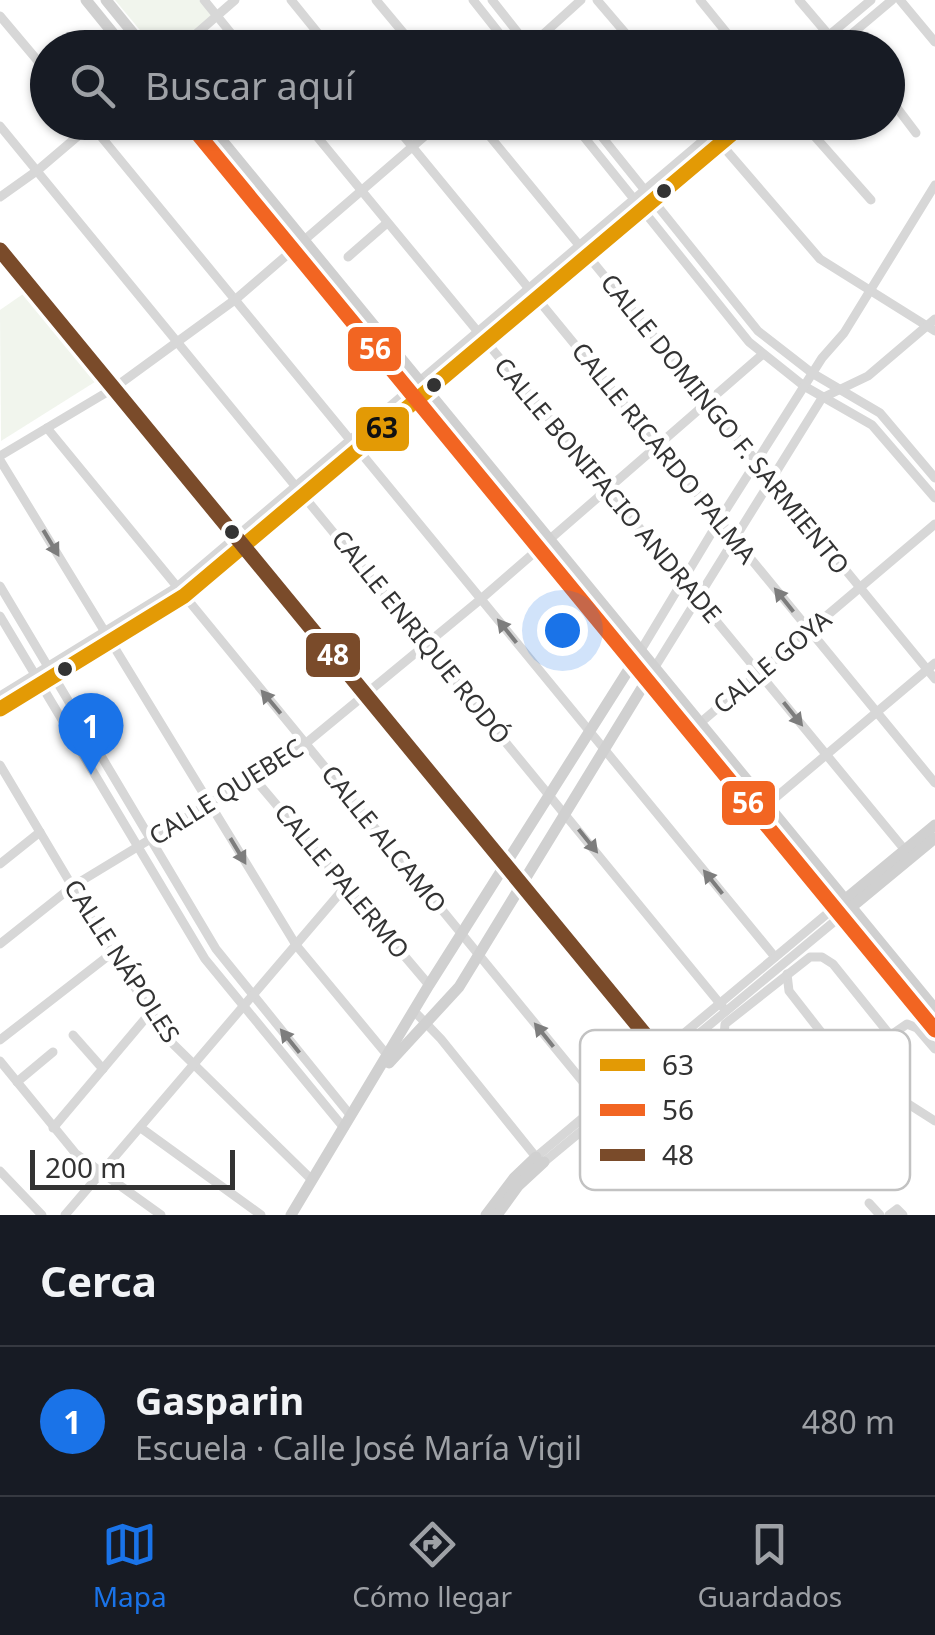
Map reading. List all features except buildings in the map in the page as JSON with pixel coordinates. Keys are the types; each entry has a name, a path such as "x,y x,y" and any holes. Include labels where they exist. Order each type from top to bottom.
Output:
{"street":[{"path":"86,0 111,30"},
{"path":"106,0 130,30"},
{"path":"204,0 229,30"},
{"path":"201,30 236,0"},
{"path":"291,0 315,30"},
{"path":"376,0 401,30"},
{"path":"473,0 497,30"},
{"path":"492,0 516,30"},
{"path":"548,30 581,0"},
{"path":"597,0 623,30"},
{"path":"700,0 724,30"},
{"path":"799,0 827,30"},
{"path":"836,30 871,0"},
{"path":"858,30 892,0"},
{"path":"908,5 935,34"},
{"path":"908,5 935,42"},
{"path":"0,16 30,52"},
{"path":"905,118 916,132 905,121"},
{"name":"CALLE ENRIQUE RODÓ","path":"0,126 722,1007"},
{"path":"0,196 72,140"},
{"path":"105,140 775,957"},
{"path":"203,140 756,814 843,907 931,1012 935,1030"},
{"path":"223,140 768,804 843,907"},
{"name":"CALLE BONIFACIO ANDRADE","path":"320,140 908,853"},
{"name":"CALLE RICARDO PALMA","path":"407,140 935,783"},
{"path":"390,1058 296,945 0,458 114,388 236,299 421,140"},
{"name":"CALLE DOMINGO F. SARMIENTO","path":"493,140 860,588 931,666 935,679"},
{"path":"586,140 738,330 804,386 872,425 935,498"},
{"path":"604,140 758,331 840,392 880,413 935,478"},
{"path":"0,696 54,676 304,495 358,449 478,332 705,140"},
{"path":"291,1215 375,1077 451,998 822,398 868,376 932,326 868,292 820,259 717,140"},
{"path":"424,386 486,342 726,140"},
{"path":"821,140 871,200 866,189 822,140"},
{"path":"390,1058 414,1011 720,519 812,373 844,332 935,185"},
{"path":"348,257 388,223"},
{"path":"0,250 642,1030"},
{"name":"CALLE QUEBEC","path":"0,944 74,886 306,743 480,599 762,354"},
{"path":"0,709 38,679 48,666 184,596 297,486 351,440 413,396"},
{"name":"CALLE ALCAMO","path":"46,428 580,1078"},
{"name":"CALLE GOYA","path":"700,722 935,524"},
{"path":"0,586 216,949 348,1122"},
{"path":"0,616 205,959 348,1122"},
{"path":"756,814 931,666"},
{"name":"CALLE NÁPOLES","path":"0,765 4,782 40,832 150,1013 194,1065 312,1180"},
{"name":"CALLE PALERMO","path":"253,776 430,986"},
{"path":"694,1030 908,853 935,825"},
{"path":"0,864 40,832"},
{"path":"722,1007 775,957 843,907 876,874 935,838"},
{"path":"65,1215 346,886"},
{"path":"0,1040 112,953"},
{"path":"725,1030 726,1024 810,957 827,960 886,1030"},
{"path":"787,973 789,991 819,1030"},
{"path":"770,988 789,991"},
{"path":"414,1011 540,1159"},
{"path":"53,1128 150,1013"},
{"path":"900,1030 911,1024 935,1050"},
{"path":"73,1035 102,1069"},
{"path":"17,1082 53,1052"},
{"path":"0,1061 76,1154 161,1215"},
{"path":"910,1105 935,1121"},
{"path":"486,1215 514,1178 580,1125"},
{"path":"141,1128 261,1215"},
{"path":"497,1215 540,1159"},
{"path":"0,1171 42,1215"},
{"path":"869,1203 880,1215"},
{"path":"890,1215 896,1209 903,1215"}],"shaded area":[{"path":"115,0 199,0 212,15 195,30 140,30"},
{"path":"26,292 98,380 1,441 0,310"}],"transit line":[{"name":"56","path":"203,140 935,1030"},
{"name":"63","path":"0,709 184,596 725,140"},
{"name":"48","path":"0,250 641,1030"}],"place":[{"name":"Gasparin","path":"91,775"}]}
